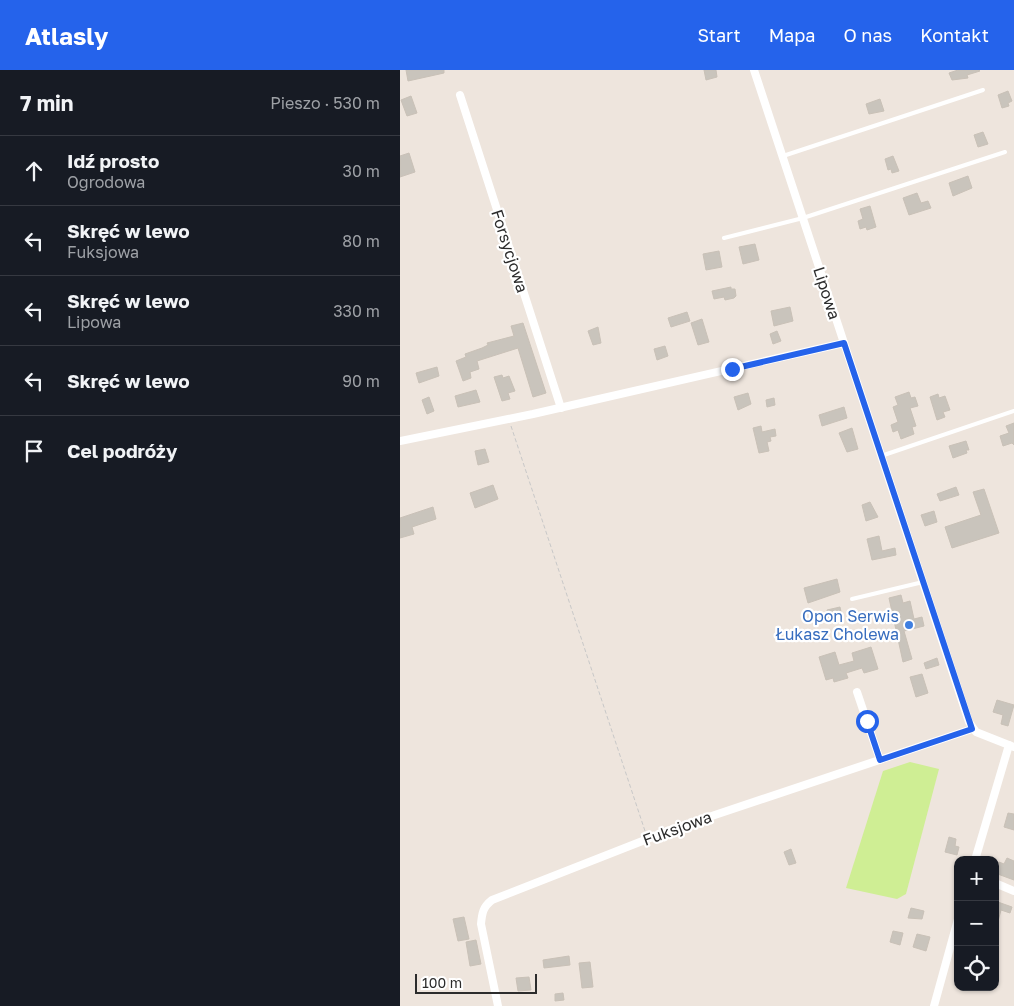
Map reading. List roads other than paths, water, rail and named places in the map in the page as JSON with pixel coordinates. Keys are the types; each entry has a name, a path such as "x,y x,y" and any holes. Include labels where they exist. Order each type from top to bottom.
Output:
{"street":[{"name":"Lipowa","path":"754,70 972,729"},
{"name":"Forsycjowa","path":"460,95 560,408"},
{"path":"400,441 560,408 844,343"},
{"path":"857,692 880,760"},
{"path":"972,729 1011,746 976,856"},
{"name":"Fuksjowa","path":"498,1006 481,924 486,905 506,893 764,797 972,729"},
{"path":"999,885 1014,891"},
{"path":"934,1006 954,934"}],"lane":[{"path":"783,156 983,90"},
{"path":"724,238 803,218 1005,152"},
{"path":"881,456 1014,411"},
{"path":"852,600 923,582"}],"place":[{"name":"Opon Serwis Łukasz Cholewa","path":"909,625"}]}
